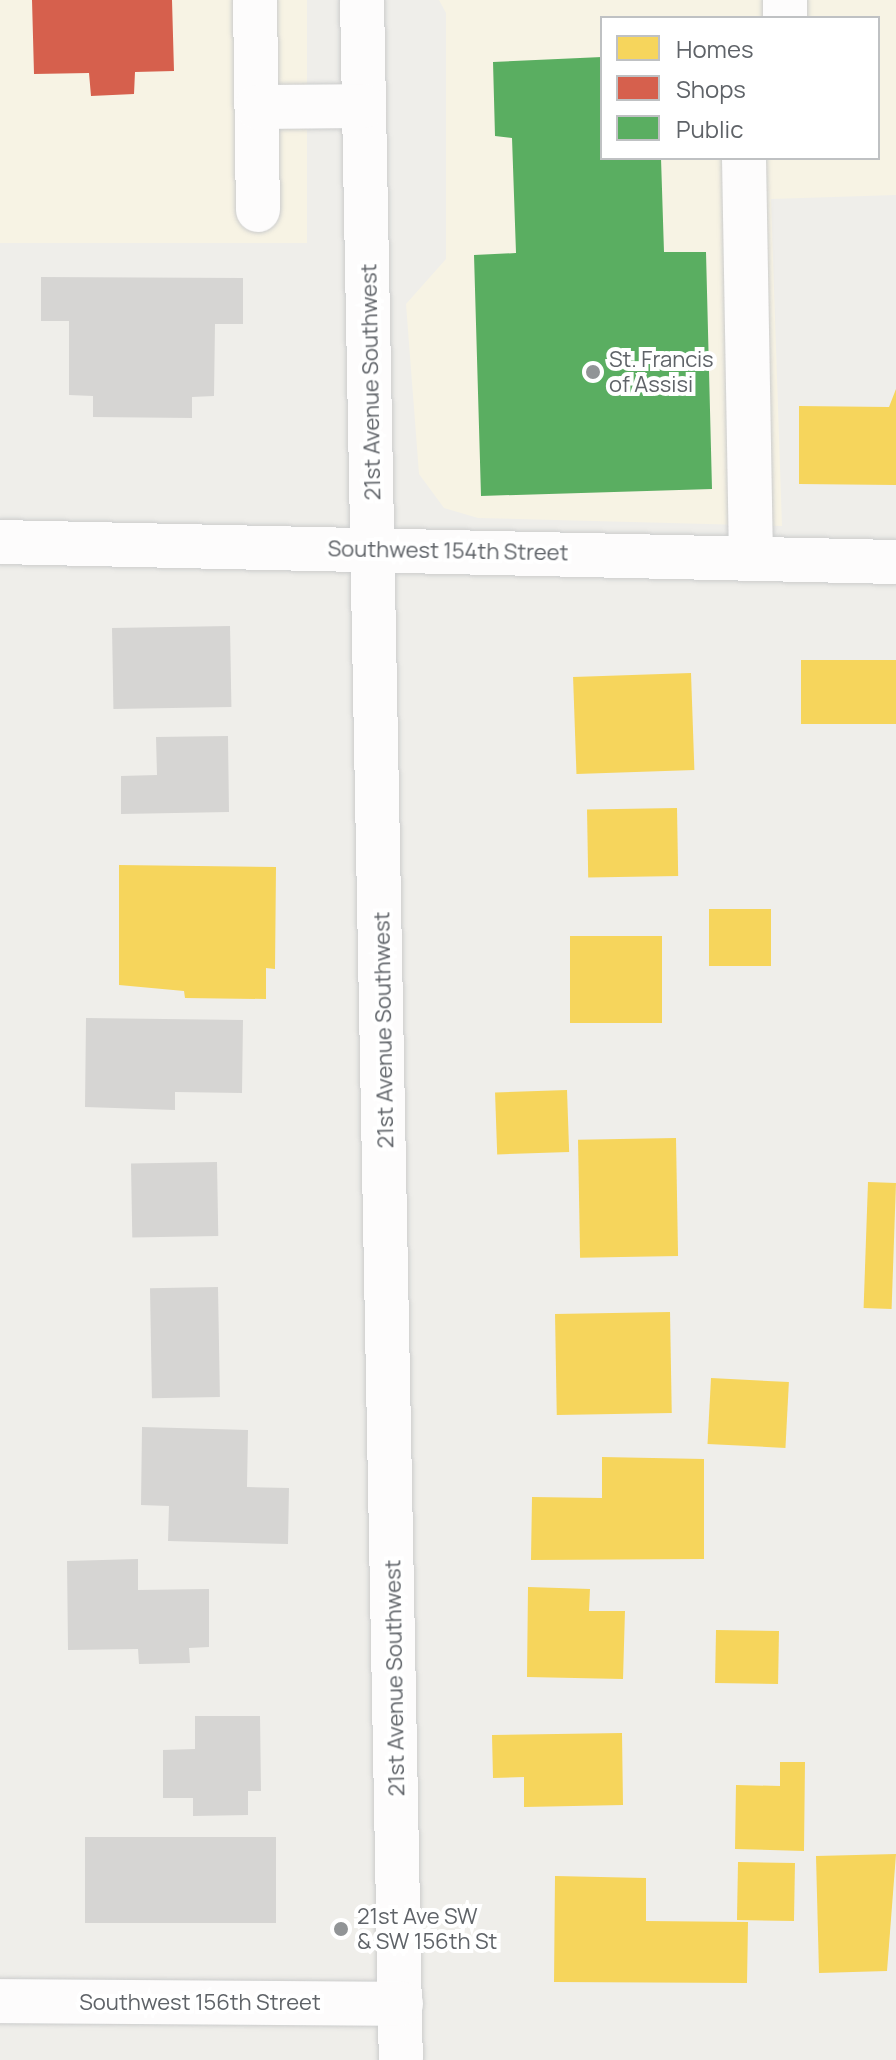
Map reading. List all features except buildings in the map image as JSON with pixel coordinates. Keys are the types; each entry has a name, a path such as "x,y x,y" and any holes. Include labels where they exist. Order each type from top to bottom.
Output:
{"street":[{"path":"255,0 258,210"},
{"name":"21st Avenue Southwest","path":"362,0 376,550 401,2060"},
{"path":"257,107 364,106"},
{"path":"744,160 751,558"},
{"name":"Southwest 154th Street","path":"0,542 896,562"},
{"name":"Southwest 156th Street","path":"0,2001 401,2004"}],"shaded area":[{"path":"0,0 307,0 307,243 0,243"},
{"path":"439,0 896,0 896,195 771,199 782,526 478,518 444,508 419,474 406,304 446,259 446,13"}],"place":[{"name":"St. Francis of Assisi","path":"593,372"},
{"name":"21st Ave SW & SW 156th St","path":"341,1929"}]}
